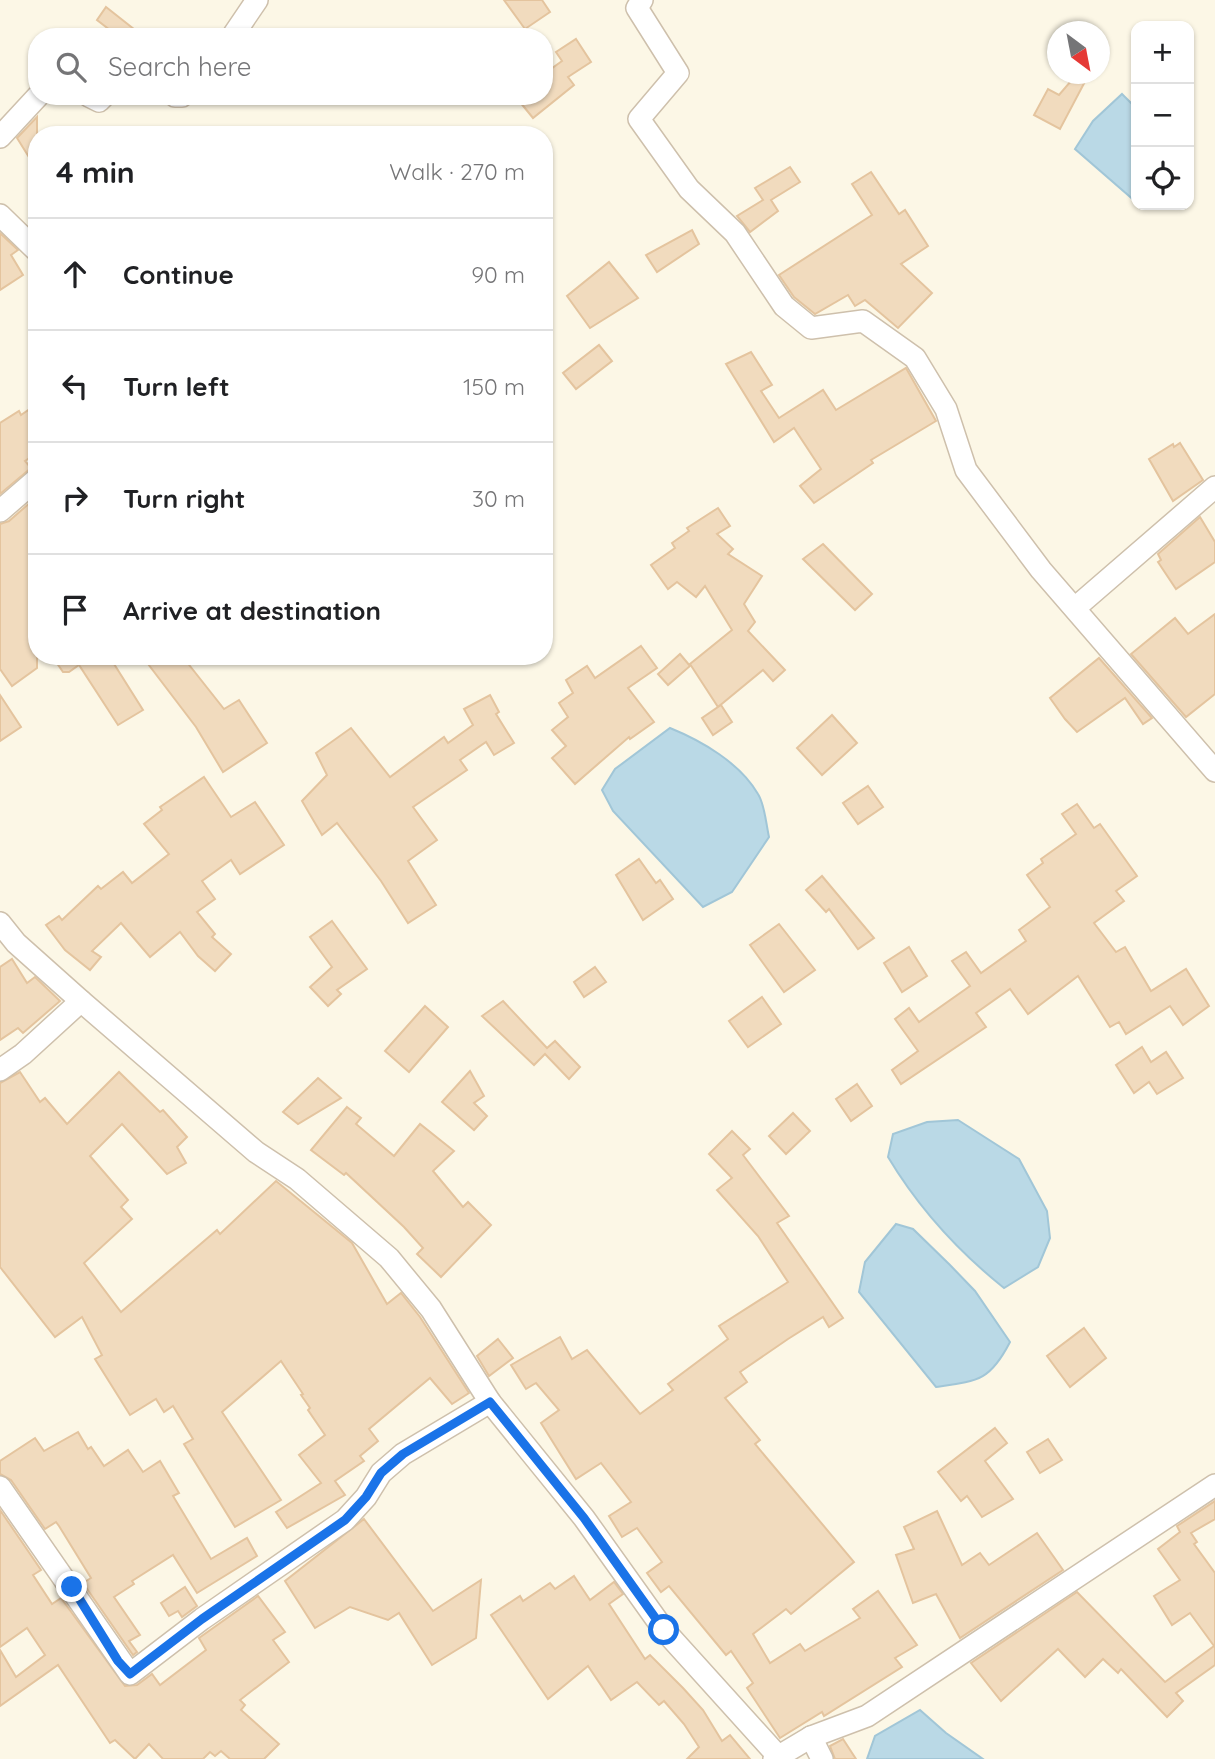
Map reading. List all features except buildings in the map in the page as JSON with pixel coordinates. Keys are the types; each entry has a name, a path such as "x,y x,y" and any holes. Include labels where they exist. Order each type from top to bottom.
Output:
{"street":[{"path":"238,28 257,0"},
{"path":"642,0 637,8 678,73 639,119 689,189 734,233 784,306 811,328 863,321 915,358 946,409 966,470 1041,570 1215,771"},
{"path":"0,137 30,105"},
{"path":"0,215 28,242"},
{"path":"0,511 28,487"},
{"path":"1075,608 1215,487"},
{"path":"0,923 16,943 81,1001 256,1152 297,1179 388,1258 431,1309 490,1402 584,1518 664,1630 776,1757 811,1737 867,1716 1215,1485"},
{"path":"0,1070 23,1054 81,1001"},
{"path":"0,1487 130,1674 202,1619 345,1520 366,1497 381,1473 403,1454 490,1402"},
{"path":"811,1737 822,1759"}],"water":[{"path":"1122,94 1131,103 1131,198 1075,149 1093,121"},
{"path":"670,728 707,746 741,772 758,794 765,815 769,837 732,892 703,907 613,811 602,790 615,769"},
{"path":"958,1120 1019,1159 1047,1211 1050,1238 1038,1267 1004,1288 940,1228 912,1194 888,1157 893,1134 927,1122"},
{"path":"896,1224 913,1229 950,1265 975,1291 1010,1342 996,1365 981,1377 936,1387 859,1292 865,1262"},
{"path":"920,1710 946,1733 983,1759 867,1759 875,1736"}],"route":[{"path":"72,1587 118,1661 130,1674 202,1619 345,1520 366,1497 381,1473 403,1454 490,1402 584,1518 664,1630"}]}
